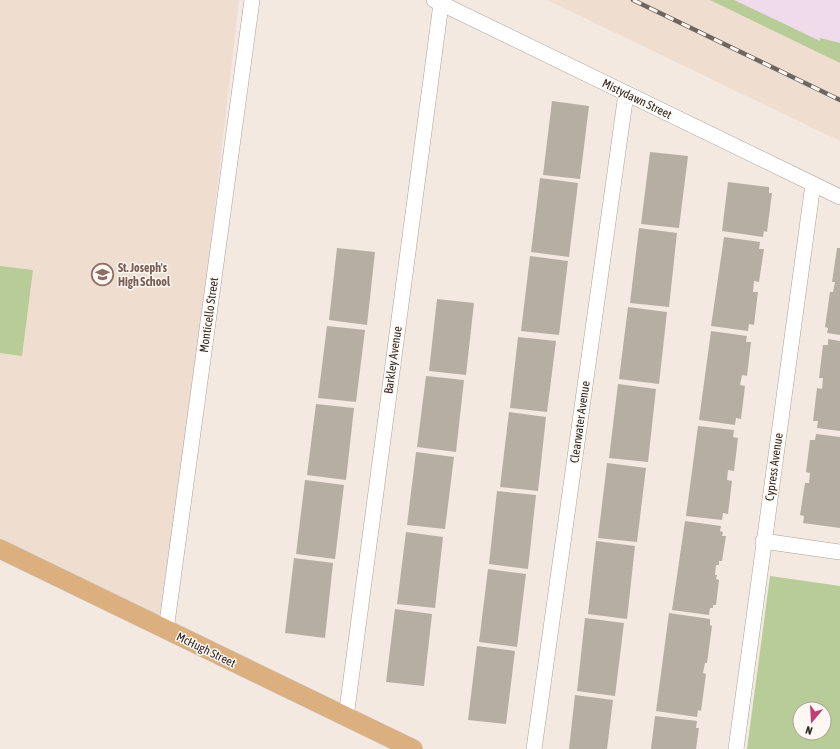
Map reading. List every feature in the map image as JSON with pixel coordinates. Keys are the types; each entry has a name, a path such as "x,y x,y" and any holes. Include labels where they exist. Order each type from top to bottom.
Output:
{"main road":[{"name":"McHugh Street","path":"0,549 413,749"}],"street":[{"name":"Monticello Street","path":"166,630 252,0"},
{"name":"Mistydawn Street","path":"437,2 840,197"},
{"name":"Barkley Avenue","path":"346,717 437,2"},
{"name":"Clearwater Avenue","path":"534,749 626,94"},
{"name":"Cypress Avenue","path":"736,749 763,541 813,184"},
{"path":"763,541 840,552"}],"shaded area":[{"name":"St. Joseph's High School","path":"0,0 239,0 166,630 0,549"},
{"path":"547,0 710,0 840,63 840,141"},
{"path":"710,0 840,0 840,63"}],"green space":[{"path":"710,0 734,0 820,41 820,38 840,43 840,63"},
{"path":"0,266 33,270 22,356 0,353"},
{"path":"770,576 840,586 840,749 747,749"}],"building":[{"path":"552,101 589,106 580,179 543,175"},
{"path":"650,152 688,156 679,228 641,224"},
{"path":"540,178 578,183 569,257 531,252"},
{"path":"728,182 769,187 769,193 772,193 767,232 764,231 763,237 722,231"},
{"path":"639,228 677,233 669,307 630,303"},
{"path":"724,237 760,242 759,249 764,249 759,282 754,281 753,292 758,292 754,325 749,324 748,331 711,326"},
{"path":"337,248 375,252 367,325 329,320"},
{"path":"837,248 840,248 840,335 827,333 828,328 825,327 830,292 833,292 835,282 832,282"},
{"path":"530,256 568,261 559,335 521,331"},
{"path":"437,299 474,303 466,375 429,371"},
{"path":"628,307 667,312 659,384 619,379"},
{"path":"327,326 365,330 356,402 318,398"},
{"path":"711,331 747,336 746,342 751,342 747,376 742,375 740,385 745,386 741,419 736,418 735,425 699,420"},
{"path":"518,337 556,341 547,412 510,408"},
{"path":"828,339 840,341 840,431 817,428 818,421 813,421 817,388 822,389 823,378 819,378 823,345 828,345"},
{"path":"426,376 464,380 456,452 417,447"},
{"path":"618,384 656,389 648,462 609,458"},
{"path":"316,404 354,408 346,480 307,475"},
{"path":"509,412 546,417 538,491 500,487"},
{"path":"698,426 734,430 733,437 738,438 734,471 728,470 727,480 732,481 728,514 723,513 722,520 686,516"},
{"path":"816,434 840,437 840,528 803,523 804,516 800,515 805,483 809,483 810,473 806,472 810,440 815,440"},
{"path":"416,452 454,457 445,529 407,525"},
{"path":"607,463 646,468 637,542 598,538"},
{"path":"305,480 344,485 335,559 296,554"},
{"path":"497,491 536,495 528,569 489,564"},
{"path":"685,521 721,526 720,531 723,532 722,536 726,536 722,561 719,561 719,565 716,565 715,575 717,575 716,579 719,580 716,605 713,605 713,608 710,608 709,615 672,610"},
{"path":"406,532 443,537 435,608 397,604"},
{"path":"596,541 635,546 627,619 588,614"},
{"path":"294,558 333,563 325,638 285,633"},
{"path":"488,569 526,574 517,647 479,642"},
{"path":"395,609 432,614 424,686 386,682"},
{"path":"669,613 710,619 710,625 712,626 707,663 705,663 703,673 706,674 701,711 698,710 697,717 656,711"},
{"path":"585,618 624,623 615,696 577,691"},
{"path":"477,646 515,651 506,724 468,720"},
{"path":"575,695 613,700 607,749 569,749"},
{"path":"655,716 697,721 696,728 699,728 696,749 651,749"}],"railway":[{"path":"633,0 840,100"}],"place":[{"name":"St. Joseph's High School","path":"103,275"}]}
